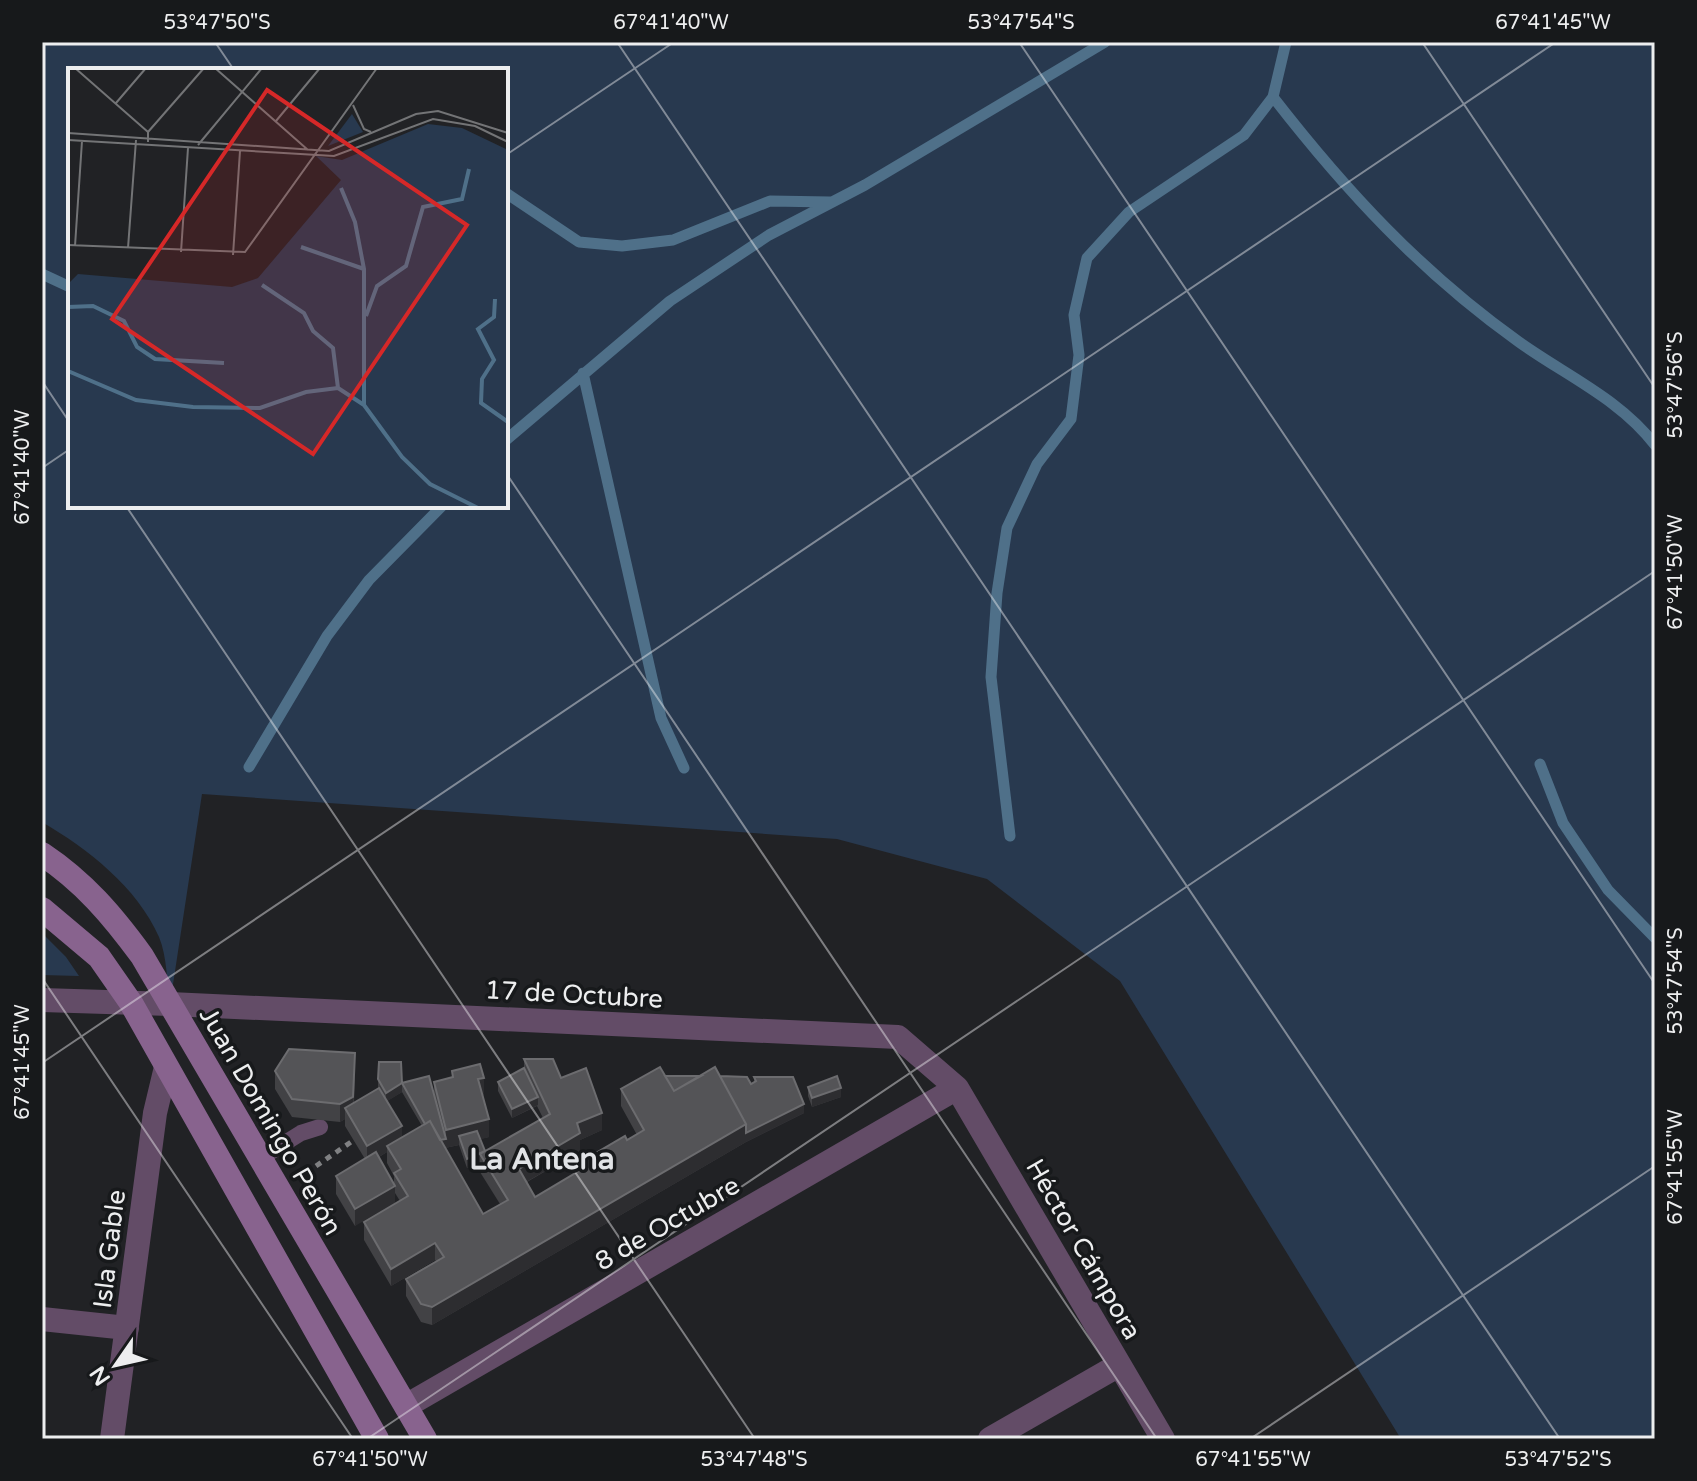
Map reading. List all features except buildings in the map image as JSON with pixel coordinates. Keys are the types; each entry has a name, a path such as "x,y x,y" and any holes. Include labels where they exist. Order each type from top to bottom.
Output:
{"main road":[{"name":"Juan Domingo Perón","path":"42,854 71,873 109,910 170,1004 425,1439"},
{"path":"42,909 99,957 131,1003 377,1439"}],"street":[{"name":"17 de Octubre","path":"42,1000 898,1037 957,1088"},
{"name":"Isla Gable","path":"112,1439 155,1113 166,1067"},
{"name":"Héctor Cámpora","path":"957,1088 1163,1439"},
{"name":"8 de Octubre","path":"406,1406 957,1088"},
{"path":"42,1319 127,1328"},
{"path":"990,1439 1119,1365"}],"lane":[{"path":"261,1158 301,1133 320,1127"}],"path":[{"path":"316,1166 354,1140"}],"shaded area":[{"path":"42,42 1655,42 1655,1439 1401,1439 1120,981 987,879 837,839 202,794 170,1004 162,944 150,919 110,871 77,844 42,822"},
{"path":"42,933 66,957 79,976 42,975"}],"waterway":[{"path":"508,438 670,301 769,235 865,185 1105,42"},
{"path":"1010,836 991,677 997,593 1007,528 1037,464 1071,419 1079,355 1074,315 1087,258 1129,212 1244,135 1273,97 1286,42"},
{"path":"1273,97 1328,165 1417,259 1519,342 1609,401 1655,445"},
{"path":"508,194 579,242 622,246 673,240 770,201 830,202"},
{"path":"42,274 68,286"},
{"path":"583,373 661,718 684,768"},
{"path":"249,767 327,636 369,580 440,508"},
{"path":"1540,764 1563,823 1608,890 1655,938"}],"district":[{"name":"La Antena","path":"542,1159"}]}
